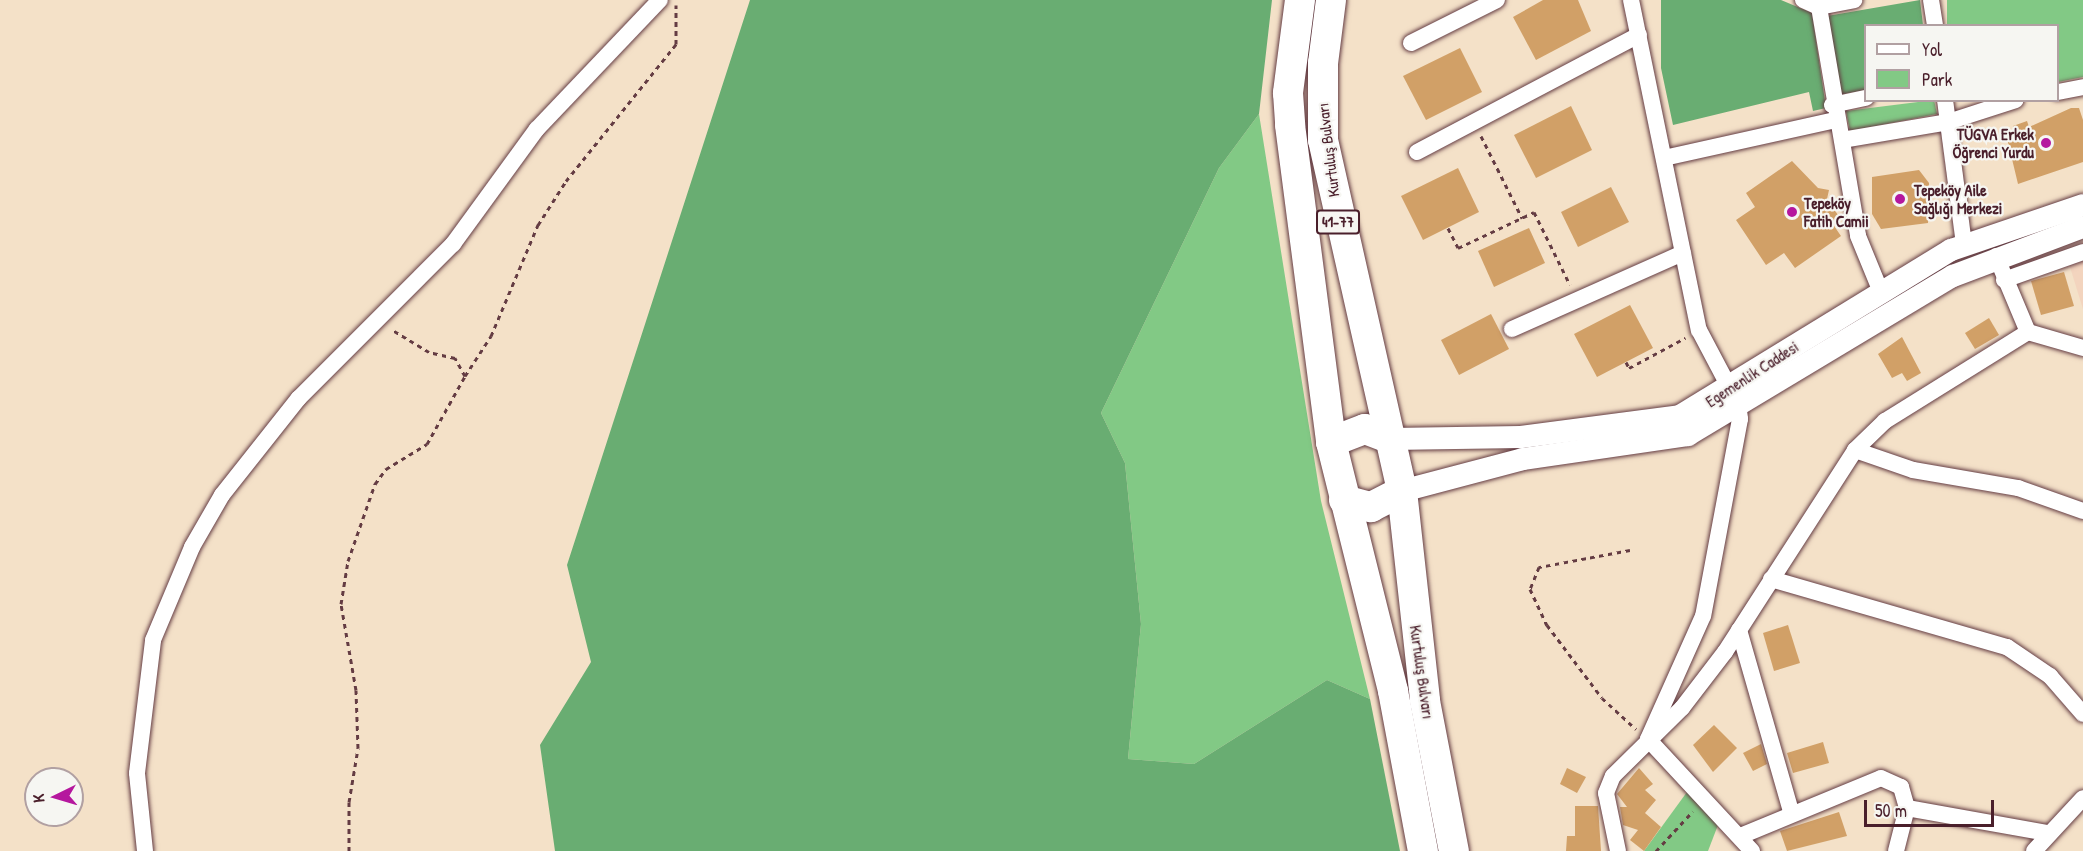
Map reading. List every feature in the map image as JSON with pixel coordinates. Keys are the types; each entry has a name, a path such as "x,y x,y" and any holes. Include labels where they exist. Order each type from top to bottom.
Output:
{"highway":[{"name":"Kurtuluş Bulvarı","path":"1300,0 1288,93 1290,125 1331,442"},
{"name":"Kurtuluş Bulvarı","path":"1331,0 1323,63 1323,140 1391,439"},
{"path":"1365,429 1391,439 1402,491 1371,507 1344,500 1331,442 1365,429"},
{"name":"Kurtuluş Bulvarı","path":"1402,491 1425,701 1454,851"},
{"name":"Kurtuluş Bulvarı","path":"1344,500 1394,691 1424,851"}],"main road":[{"name":"Egemenlik Caddesi","path":"1402,491 1523,459 1678,439 1881,292 1964,244 2083,205"},
{"name":"Egemenlik Caddesi","path":"1391,439 1495,439 1642,424 1696,410 1734,397 1953,276 1996,256 2083,227"}],"street":[{"path":"145,851 137,773 140,728 153,640 170,596 222,495 253,452 379,318 453,244 537,129 660,0"},
{"path":"1412,43 1497,0"},
{"path":"1631,0 1699,330 1734,397 1739,443 1703,616 1648,739"},
{"path":"1803,0 1819,7 1854,0"},
{"path":"1931,0 1935,24"},
{"path":"1819,7 1834,112 1842,140 1858,236 1881,292"},
{"path":"1418,152 1640,35"},
{"path":"2059,92 2083,87"},
{"path":"1664,158 1834,112 1864,99"},
{"path":"1945,102 1964,244"},
{"path":"1842,140 1948,122 2010,102"},
{"path":"2004,280 2083,252"},
{"path":"1512,329 1683,253"},
{"path":"1996,256 2004,280 2028,332"},
{"path":"1618,851 1606,793 1613,776 1682,708 1739,630 1855,450 1885,421 2028,332 2083,348"},
{"path":"1855,450 1913,470 2018,488 2083,511"},
{"path":"1771,579 2007,647 2050,676 2083,714"},
{"path":"1739,630 1791,811"},
{"path":"1648,739 1743,835 1752,851"},
{"path":"1743,835 1791,811 1881,778 1901,787 1907,808 1896,851"},
{"path":"2034,851 2048,833 2083,798"},
{"path":"1907,808 2048,833"}],"path":[{"path":"349,851 348,802 358,748 356,690 341,604 348,561 375,484 386,469 427,444 465,376 491,336 538,225 566,181 676,44 680,18 675,0"},
{"path":"1474,122 1522,218"},
{"path":"1448,228 1458,248 1534,212 1578,300"},
{"path":"379,318 408,342 454,358 465,376"},
{"path":"1626,362 1629,368 1699,330"},
{"path":"1630,550 1539,567 1530,588 1534,608 1602,698 1648,739"},
{"path":"1656,851 1707,799"}],"shaded area":[{"path":"2083,260 2083,309 2069,264"}],"green space":[{"path":"750,0 1272,0 1259,114 1219,168 1101,413 1125,463 1141,624 1128,759 1194,764 1327,680 1370,699 1400,851 555,851 540,745 591,662 567,565"},
{"path":"1661,0 1781,0 1812,13 1826,108 1813,111 1809,92 1673,125 1661,68"},
{"path":"1920,0 1923,24 1864,24 1864,90 1838,95 1827,16"},
{"path":"1947,0 2083,0 2083,77 2059,82 2059,24 1947,24"},
{"path":"1934,102 1937,114 1850,131 1846,111"},
{"path":"1259,114 1321,501 1370,699 1327,680 1194,764 1128,759 1141,624 1125,463 1101,413 1219,168"},
{"path":"1687,792 1718,825 1708,851 1644,851"}],"building":[{"path":"1543,0 1578,0 1591,31 1536,60 1513,17"},
{"path":"1460,48 1482,92 1426,120 1403,76"},
{"path":"1571,106 1592,150 1536,178 1514,135"},
{"name":"TÜGVA Erkek Öğrenci Yurdu","path":"2071,108 2079,108 2083,120 2083,162 2018,184 2006,134 2014,132 2013,126 2027,121 2029,127"},
{"name":"Tepeköy Fatih Camii","path":"1792,161 1818,188 1829,190 1827,199 1840,218 1832,223 1841,236 1795,268 1784,253 1766,265 1736,220 1755,207 1746,193"},
{"path":"1458,168 1479,212 1423,240 1401,196"},
{"name":"Tepeköy Aile Sağlığı Merkezi","path":"1919,170 1929,183 1928,223 1881,229 1872,214 1872,177"},
{"path":"1611,187 1629,222 1578,247 1561,212"},
{"path":"1529,228 1545,263 1494,287 1478,251"},
{"path":"2064,272 2074,306 2041,315 2031,281"},
{"path":"1630,305 1653,348 1597,377 1574,334"},
{"path":"1491,314 1509,349 1459,375 1441,340"},
{"path":"1989,318 1999,335 1975,349 1965,333"},
{"path":"1902,337 1921,373 1907,381 1902,373 1892,378 1878,354"},
{"path":"1788,625 1800,663 1774,671 1763,633"},
{"path":"1714,725 1737,748 1713,772 1693,745"},
{"path":"1823,742 1829,763 1793,773 1787,753"},
{"path":"1761,744 1767,764 1753,771 1743,753"},
{"path":"1567,768 1586,777 1577,793 1560,784"},
{"path":"1639,768 1653,784 1645,790 1656,800 1645,813 1661,827 1644,851 1630,840 1638,830 1623,825 1620,807 1627,807 1617,794"},
{"path":"1575,806 1598,806 1601,851 1566,851 1567,836 1575,836"},
{"path":"1839,812 1847,836 1787,851 1780,831"}],"place":[{"name":"TÜGVA Erkek Öğrenci Yurdu","path":"2046,143"},
{"name":"Tepeköy Aile Sağlığı Merkezi","path":"1900,199"},
{"name":"Tepeköy Fatih Camii","path":"1792,212"}]}
